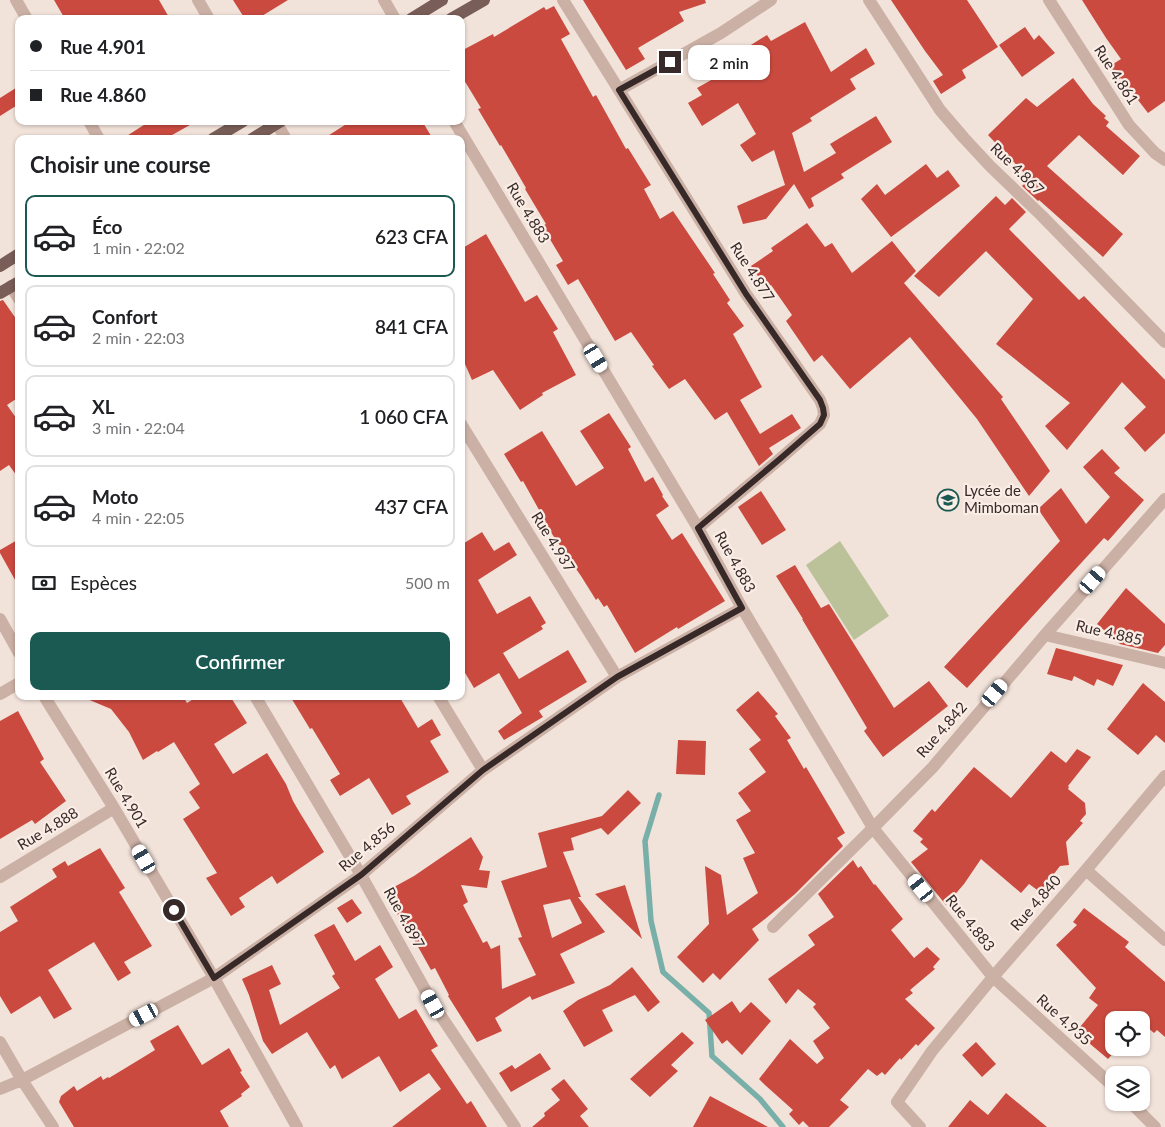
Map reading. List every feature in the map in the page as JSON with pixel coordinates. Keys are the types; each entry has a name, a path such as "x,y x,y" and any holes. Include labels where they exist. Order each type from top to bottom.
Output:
{"main road":[{"path":"418,15 442,0"},
{"path":"458,15 484,0"},
{"path":"220,135 236,125"},
{"path":"258,135 274,125"},
{"path":"0,266 15,257"}],"street":[{"path":"16,0 25,15"},
{"path":"198,0 207,15"},
{"path":"384,0 393,15"},
{"name":"Rue 4.877","path":"564,0 746,294 820,400 823,408 824,415 820,424 698,528"},
{"path":"619,90 721,33 772,0"},
{"name":"Rue 4.867","path":"869,0 940,110 964,138 1165,342"},
{"name":"Rue 4.861","path":"1049,0 1129,125 1155,153 1165,160"},
{"name":"Rue 4.883","path":"465,139 698,528 742,608 873,828 993,978"},
{"name":"Rue 4.937","path":"465,430 617,677"},
{"name":"Rue 4.842","path":"773,927 933,767 1045,635 1165,499"},
{"name":"Rue 4.856","path":"0,1089 22,1080 214,978 361,875 483,770 617,677 742,608"},
{"path":"0,619 15,646"},
{"name":"Rue 4.885","path":"1045,635 1165,663"},
{"path":"0,694 15,685"},
{"name":"Rue 4.901","path":"46,700 114,808 214,978 297,1127"},
{"name":"Rue 4.897","path":"257,700 361,875 433,1004 515,1127"},
{"path":"440,700 483,770"},
{"name":"Rue 4.840","path":"920,1127 897,1102 932,1051 1165,776"},
{"name":"Rue 4.888","path":"0,878 114,808"},
{"path":"1086,870 1165,940"},
{"name":"Rue 4.935","path":"993,978 1105,1079"},
{"path":"0,1042 53,1127"},
{"path":"1139,1111 1155,1127"}],"green space":[{"path":"840,541 889,616 854,640 806,565"}],"building":[{"path":"54,0 159,0 168,15 63,15"},
{"path":"233,0 288,0 264,15 242,15"},
{"path":"583,0 705,0 706,3 679,12 684,21 638,48 645,59 626,70"},
{"path":"891,0 967,0 998,47 962,70 966,78 941,94 933,81 943,75"},
{"path":"1082,0 1165,0 1165,101 1148,113 1110,66 1121,59"},
{"path":"554,6 570,34 561,39 593,97 596,95 626,149 628,148 651,185 644,189 660,219 673,211 715,273 713,274 730,300 727,303 744,326 733,334 762,387 740,400 760,434 792,414 801,428 769,448 773,454 759,466 727,412 715,420 685,379 669,389 631,332 615,341 578,279 568,285 556,265 563,261 542,226 546,224 478,109 481,108 465,82 465,49 493,34 494,37 544,7 546,10"},
{"path":"805,22 831,72 866,48 875,64 850,79 856,89 810,118 812,121 792,133 804,172 836,153 830,144 876,116 892,142 841,174 844,178 811,198 814,206 809,209 794,184 766,219 743,224 737,206 785,185 774,150 752,162 740,145 756,134 738,103 702,126 688,103 702,95 697,88 720,75 719,71 733,63 730,58 767,35 771,41"},
{"path":"1025,27 1034,40 1039,35 1055,53 1022,77 999,45"},
{"path":"1073,78 1093,104 1106,116 1104,118 1109,122 1106,126 1140,156 1123,175 1079,135 1047,166 1123,234 1103,257 1022,186 1029,178 988,135 1026,98 1037,107"},
{"path":"15,89 15,107 0,116 0,98"},
{"path":"144,125 190,125 172,135 128,135"},
{"path":"345,125 424,125 431,135 329,135"},
{"path":"926,164 937,178 948,170 960,186 891,237 861,199 877,184 885,195"},
{"path":"996,196 1005,205 1012,198 1026,212 1009,229 1079,300 1084,296 1165,380 1165,433 1145,452 1124,428 1146,407 1122,382 1067,450 1045,426 1070,403 996,344 1033,299 986,251 939,297 914,276"},
{"path":"807,223 825,247 832,243 852,273 892,241 916,271 904,283 1003,397 1001,399 1050,471 1029,496 977,419 910,337 850,389 822,355 814,362 786,321 792,315 771,285 766,288 751,266 773,251 771,248"},
{"path":"486,234 525,302 537,295 558,329 553,332 576,375 542,393 543,395 520,410 493,370 472,380 465,364 465,247"},
{"path":"3,300 15,317 15,400 7,405 15,416 15,473 9,465 0,471 0,301"},
{"path":"609,413 631,447 628,449 645,482 653,477 669,506 656,515 672,540 682,533 725,601 678,629 677,627 635,653 607,605 604,607 598,598 596,600 550,531 545,534 537,521 543,517 523,481 521,482 504,454 542,431 576,486 604,468 580,431"},
{"path":"1102,449 1120,468 1114,473 1144,500 1108,541 1104,538 967,688 944,667 1060,541 1038,509 1061,488 1086,524 1110,497 1083,467"},
{"path":"761,491 786,530 762,545 738,507"},
{"path":"482,532 494,551 509,542 517,555 478,580 497,614 530,596 546,623 541,626 543,629 503,653 519,679 568,650 587,682 539,711 543,717 504,740 498,731 522,713 499,673 474,688 465,673 465,543"},
{"path":"15,541 15,580 0,553 0,550"},
{"path":"795,565 821,608 829,604 894,708 929,681 948,706 883,757 864,731 867,728 776,576"},
{"path":"1126,588 1165,624 1165,645 1158,653 1120,644 1097,624"},
{"path":"1056,648 1123,665 1113,686 1097,679 1094,686 1074,676 1072,681 1047,674"},
{"path":"1143,683 1165,702 1165,743 1156,735 1138,755 1107,729"},
{"path":"758,691 778,714 775,716 791,738 787,740 804,769 806,767 845,833 837,838 843,846 795,894 752,929 759,940 720,980 713,973 703,983 677,957 709,924 705,866 721,875 727,915 758,893 743,858 755,853 736,820 751,811 738,793 766,772 749,749 761,740 736,710"},
{"path":"90,700 185,700 187,703 192,700 233,700 247,723 214,744 233,774 267,753 324,852 277,884 272,876 239,898 245,907 231,916 206,878 217,873 183,819 200,808 189,792 200,784 174,742 143,760 129,732 111,709"},
{"path":"292,700 401,700 418,728 432,719 441,735 430,741 449,772 406,796 411,804 392,815 369,778 340,796 330,780 340,774 312,728 310,729"},
{"path":"18,711 44,759 40,762 66,801 35,824 32,820 0,839 0,721"},
{"path":"678,740 706,741 705,775 676,774"},
{"path":"1077,749 1091,757 1068,786 1068,789 1085,803 1086,814 1080,821 1083,823 1066,842 1069,865 1060,866 1040,892 1029,884 1021,893 981,859 964,884 946,905 911,862 928,849 920,842 923,839 913,831 932,809 935,812 974,767 1011,798 1051,751 1066,763"},
{"path":"628,790 641,803 608,835 601,828 571,838 574,850 563,852 581,897 578,897 605,932 560,954 575,983 532,1000 530,996 495,1018 502,1031 477,1042 448,996 435,968 431,970 385,892 414,876 471,837 483,857 479,870 490,871 487,888 461,885 468,902 463,905 483,943 487,941 491,949 500,945 502,989 536,975 518,938 522,937 501,881 547,867 538,833 602,816","holes":["570,899 582,923 552,938 543,905"]},
{"path":"100,848 125,888 119,892 152,946 124,962 131,973 118,981 94,942 48,970 72,1009 54,1019 40,996 11,1014 0,996 0,932 18,921 10,907 57,877 52,869 65,861 68,866"},
{"path":"853,860 858,868 861,866 874,885 903,919 891,930 914,958 927,947 940,959 933,967 935,969 910,990 913,993 905,999 935,1028 918,1046 916,1044 901,1060 900,1058 885,1075 882,1072 877,1076 868,1069 840,1100 849,1107 829,1127 809,1127 803,1121 799,1125 789,1114 793,1110 759,1079 790,1039 817,1064 824,1058 813,1041 830,1028 813,1007 816,1004 798,989 786,1004 768,979 815,945 808,935 834,917 818,894"},
{"path":"625,885 642,939 595,894"},
{"path":"352,899 362,913 347,923 337,908"},
{"path":"1084,908 1129,942 1125,947 1165,982 1165,1037 1157,1030 1154,1033 1150,1030 1150,1011 1105,1011 1105,1056 1111,1056 1108,1059 1076,1032 1098,1005 1089,998 1096,988 1056,945 1077,925 1073,922"},
{"path":"334,924 355,961 380,945 393,967 375,979 399,1019 416,1009 438,1046 431,1050 467,1104 471,1101 487,1127 392,1127 441,1089 429,1073 400,1092 379,1056 342,1079 335,1065 330,1069 307,1032 272,1054 263,1041 242,979 272,965 281,984 269,990 280,1025 340,988 332,976 335,974 314,935"},
{"path":"632,967 660,1002 648,1012 635,995 602,1010 613,1031 584,1047 563,1011 578,1000 610,985"},
{"path":"732,1001 740,1013 751,1002 771,1021 742,1055 727,1040 722,1044 705,1020"},
{"path":"178,1025 202,1065 229,1048 242,1071 240,1072 250,1087 241,1094 242,1096 220,1111 229,1127 74,1127 59,1102 61,1096 74,1086 77,1091 101,1076 103,1080 109,1078 142,1058 155,1050 150,1041"},
{"path":"682,1032 694,1043 671,1065 678,1071 650,1097 630,1079"},
{"path":"976,1042 996,1064 982,1077 962,1055"},
{"path":"540,1053 551,1069 511,1092 499,1073 512,1065 515,1069"},
{"path":"564,1079 588,1109 580,1116 589,1127 532,1127 545,1116 544,1113 560,1100 551,1089"},
{"path":"1006,1093 1047,1127 948,1127 970,1100 988,1115"},
{"path":"710,1096 768,1127 693,1127"}],"waterway":[{"path":"659,795 645,841 651,921 663,972 709,1013 712,1056 760,1099 783,1127"}],"place":[{"name":"Lycée de Mimboman","path":"948,500"}],"route":[{"path":"174,910 214,978 361,875 483,770 617,677 742,608 698,528 820,424 824,415 820,400 746,294 619,90 670,62"}]}
